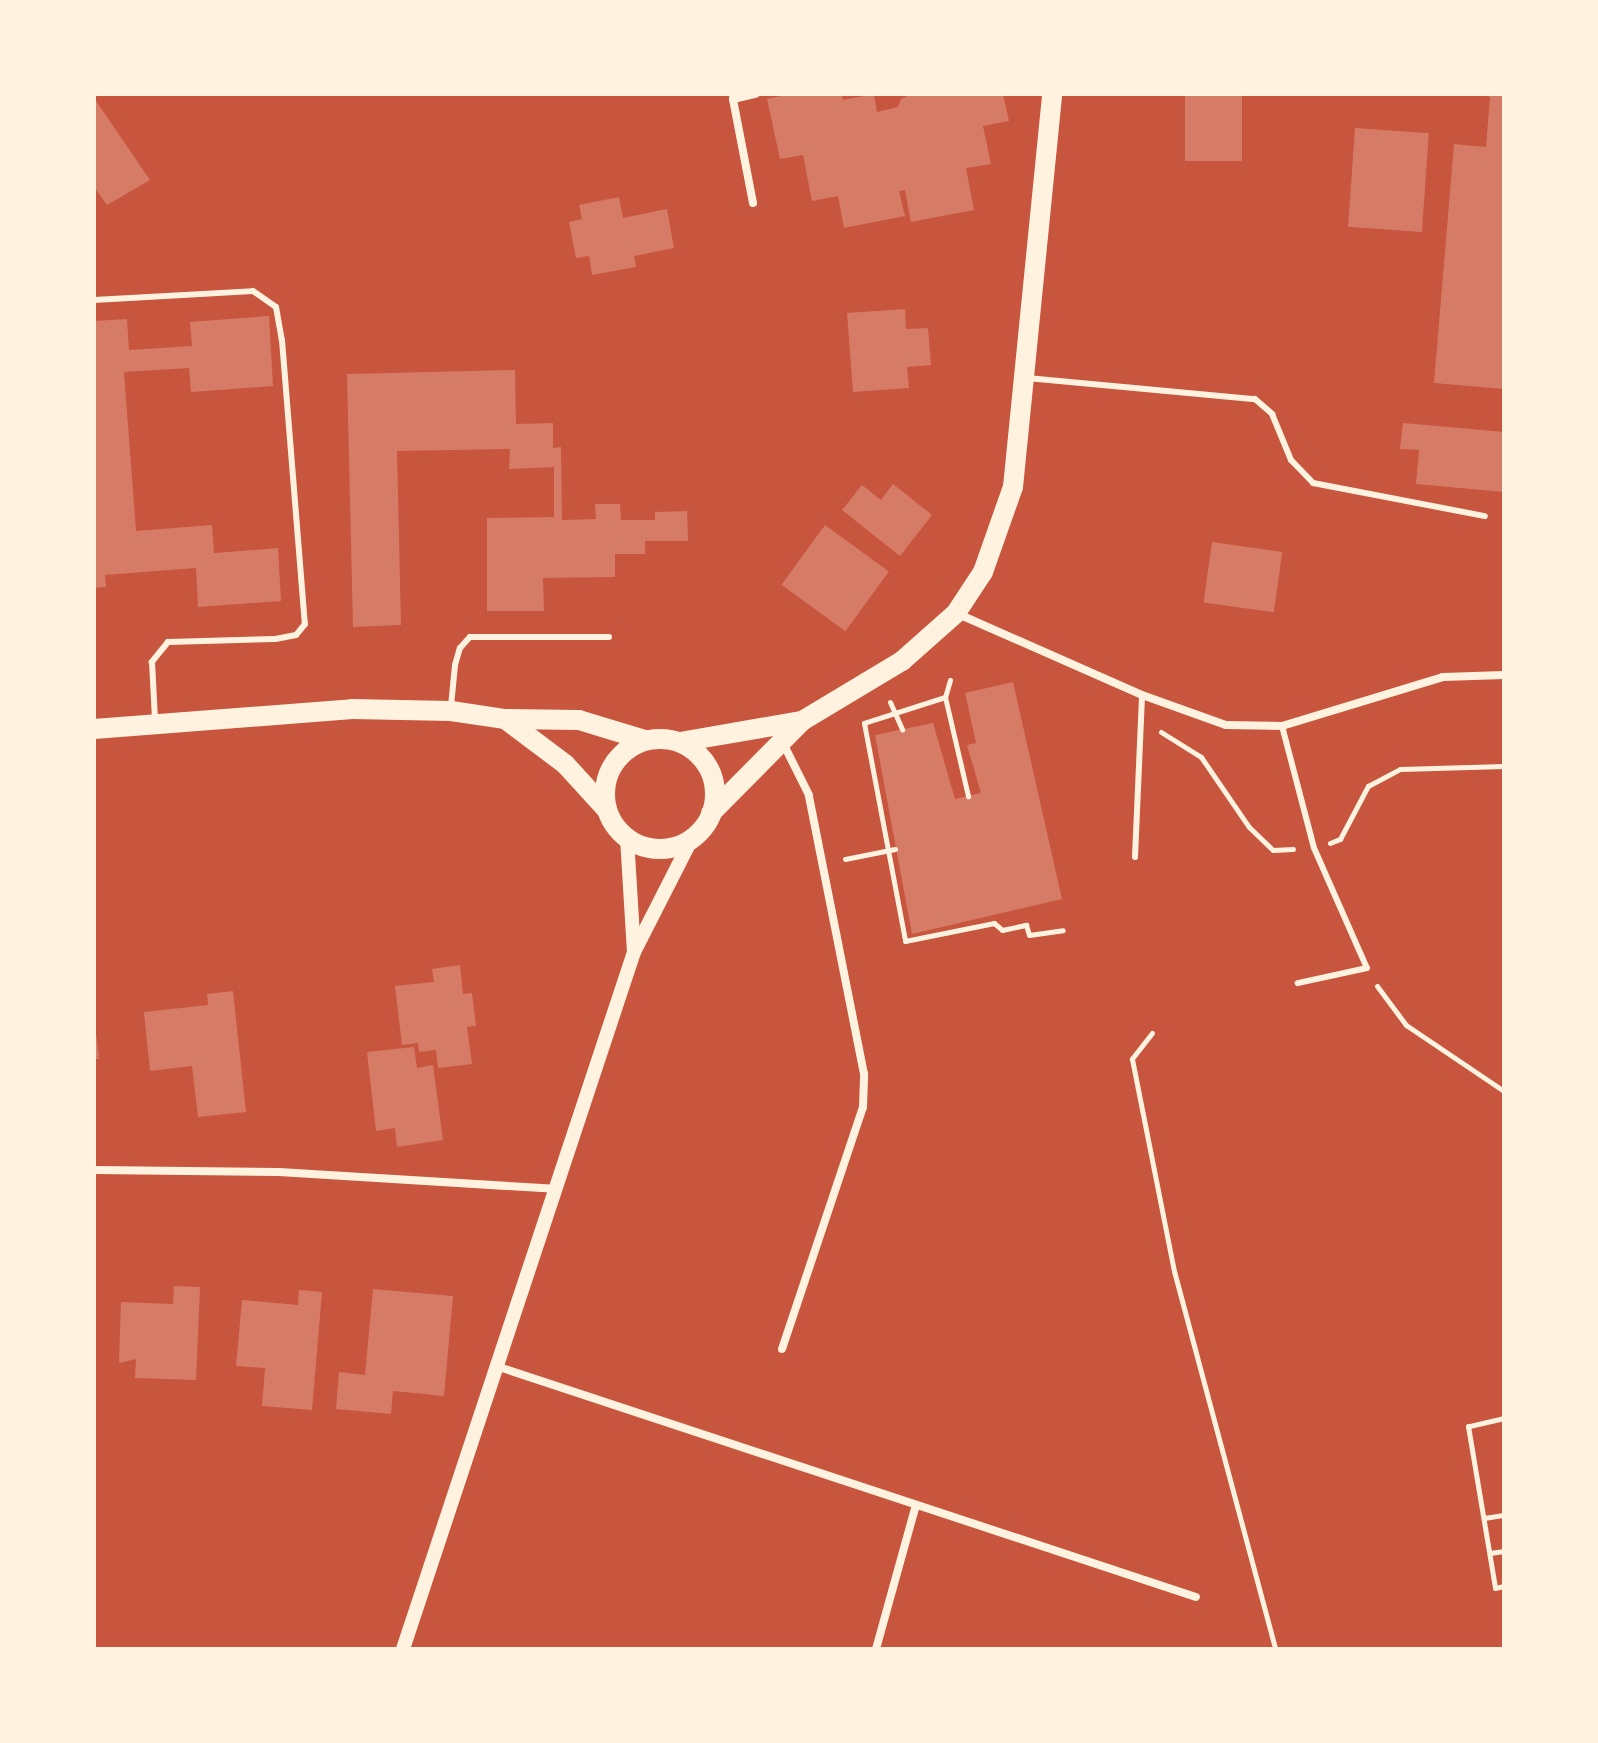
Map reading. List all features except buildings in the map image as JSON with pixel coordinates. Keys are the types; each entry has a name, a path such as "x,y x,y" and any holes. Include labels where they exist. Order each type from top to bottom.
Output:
{"main road":[{"path":"505,719 565,764 607,810 627,838 659,849 692,838 711,813 784,744 802,721 902,661 956,613 983,572 1013,487 1052,94"},
{"path":"94,729 352,709 451,711 505,719 579,720 645,740 680,742 802,721"},
{"path":"607,810 607,776 628,748 645,740"},
{"path":"680,742 707,765 713,780 711,813"}],"street":[{"path":"753,203 733,99 755,94"},
{"path":"956,613 1142,695 1226,725 1282,726 1443,677 1504,675"},
{"path":"772,725 809,795 864,1074 863,1107 782,1349"},
{"path":"627,838 634,952"},
{"path":"403,1649 634,952 692,838"},
{"path":"94,1170 279,1172 554,1189"},
{"path":"496,1366 1196,1597"},
{"path":"876,1649 916,1505"}],"lane":[{"path":"94,300 253,291 276,307 282,340 305,624 296,635 275,639 168,642 152,662 156,725"},
{"path":"1023,378 1255,399 1272,414 1291,460 1313,483 1485,516"},
{"path":"451,711 455,665 470,637 609,637"},
{"path":"1135,857 1142,695"},
{"path":"1282,726 1314,848 1367,968 1298,983"}],"path":[{"path":"950,680 945,697 968,796"},
{"path":"945,697 864,723 892,850 905,941 994,923 1002,930 1026,925 1029,935 1063,930"},
{"path":"890,702 902,729"},
{"path":"1143,721 1201,757 1249,827 1273,850 1314,848 1340,839 1368,786 1400,769 1504,766"},
{"path":"845,859 892,850"},
{"path":"1367,968 1406,1025 1504,1091"},
{"path":"1152,1033 1132,1059 1174,1271 1275,1649"},
{"path":"1504,1418 1468,1426 1495,1588 1504,1586"},
{"path":"1484,1518 1504,1515"},
{"path":"1490,1553 1504,1551"}]}
